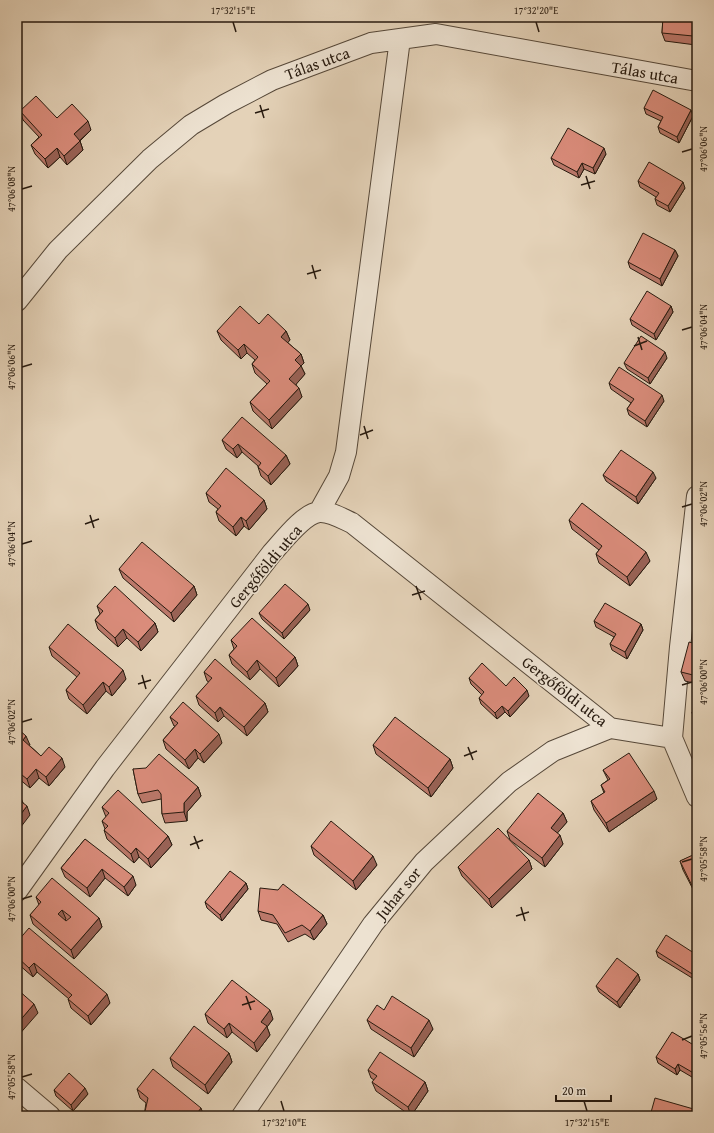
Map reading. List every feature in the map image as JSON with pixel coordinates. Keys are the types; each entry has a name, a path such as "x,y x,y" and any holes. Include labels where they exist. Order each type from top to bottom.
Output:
{"street":[{"name":"Tálas utca","path":"17,301 58,250 150,159 191,125 226,104 272,80 371,43 436,34 697,81"},
{"path":"319,512 339,476 346,452 400,39"},
{"path":"697,496 688,646 672,738 697,797"},
{"name":"Gergőföldi utca","path":"17,891 105,768 272,553 303,520 319,512 338,516 352,523 610,728 672,738"},
{"name":"Juhar sor","path":"242,1116 373,924 424,862 516,778 553,750 610,728"},
{"path":"17,1088 50,1116"}],"building":[{"path":"663,17 695,17 693,36 662,33"},
{"path":"653,90 691,110 677,137 658,127 663,117 644,108"},
{"path":"36,96 57,118 72,104 88,121 74,134 80,141 64,156 57,148 45,159 31,145 42,135 20,111"},
{"path":"568,128 604,148 593,168 582,163 577,172 551,158"},
{"path":"649,162 683,182 668,206 655,199 659,193 638,181"},
{"path":"643,233 675,250 660,279 628,262"},
{"path":"647,291 671,306 654,334 630,319"},
{"path":"240,306 259,324 268,314 286,331 281,337 301,354 295,360 301,366 289,379 299,388 269,420 250,402 270,381 252,364 258,357 244,344 238,350 217,331"},
{"path":"641,336 665,352 648,378 624,363"},
{"path":"619,367 662,395 645,421 627,409 634,399 609,383"},
{"path":"242,417 286,455 268,476 258,467 261,463 238,444 233,449 222,440"},
{"path":"621,450 653,472 636,497 603,475"},
{"path":"226,468 264,500 246,521 241,517 233,527 216,512 221,506 206,493"},
{"path":"582,503 646,552 627,577 596,554 602,546 569,520"},
{"path":"142,542 194,586 171,613 119,569"},
{"path":"285,584 308,604 282,633 259,613"},
{"path":"115,586 155,623 138,642 123,629 115,638 95,620 103,611 97,606"},
{"path":"605,603 641,624 625,652 610,644 616,634 594,621"},
{"path":"252,618 295,657 276,678 257,660 247,672 229,655 237,646 231,640"},
{"path":"68,624 123,670 109,687 103,682 83,705 66,690 80,673 49,647"},
{"path":"689,642 697,644 697,676 681,672"},
{"path":"215,659 265,703 244,727 220,707 215,713 196,696 212,678 204,672"},
{"path":"482,663 506,686 514,677 527,690 508,711 502,706 495,713 479,698 484,692 469,678"},
{"path":"697,697 697,714 692,713"},
{"path":"183,702 219,734 200,754 195,749 185,760 163,740 178,723 170,717"},
{"path":"395,717 450,759 428,788 373,745"},
{"path":"17,728 26,736 23,740 41,756 49,747 62,758 46,777 36,769 27,779 17,771 17,766 20,763 17,760"},
{"path":"629,753 654,791 606,823 591,801 605,792 601,785 610,779 603,770"},
{"path":"159,754 198,787 184,803 184,812 162,814 161,794 158,790 138,794 133,769 146,768"},
{"path":"118,790 168,836 148,859 136,848 131,854 104,830 108,826 102,821 109,813 102,807"},
{"path":"538,793 563,813 551,828 560,835 542,858 507,831"},
{"path":"17,794 20,796 18,799 27,806 17,819"},
{"path":"331,821 373,856 353,881 311,846"},
{"path":"498,828 529,860 489,899 458,867"},
{"path":"85,839 133,876 124,887 102,869 87,888 61,868"},
{"path":"697,853 697,896 680,861"},
{"path":"230,871 246,883 220,915 205,902"},
{"path":"52,878 99,918 71,950 30,915 41,902 36,897","holes":["62,910 71,917 66,921 58,914"]},
{"path":"283,884 323,915 310,931 302,925 285,933 273,915 258,911 260,888 278,890"},
{"path":"697,897 697,907 693,899"},
{"path":"29,928 107,994 88,1016 68,999 72,995 34,963 29,968 17,957 17,942"},
{"path":"666,935 697,955 697,977 656,951"},
{"path":"617,958 638,974 617,1002 596,986"},
{"path":"232,980 270,1010 261,1022 267,1026 254,1043 229,1023 224,1029 205,1014"},
{"path":"17,989 34,1004 17,1024"},
{"path":"392,996 429,1020 411,1048 367,1020 377,1005 384,1010"},
{"path":"194,1026 229,1053 205,1085 170,1058"},
{"path":"672,1032 697,1047 697,1075 678,1064 675,1069 656,1057"},
{"path":"380,1052 425,1082 408,1107 372,1082 377,1076 368,1070"},
{"path":"153,1069 201,1108 195,1116 144,1116 148,1098 137,1089"},
{"path":"69,1073 85,1088 71,1105 54,1090"},
{"path":"655,1098 697,1110 697,1116 650,1116"}]}
